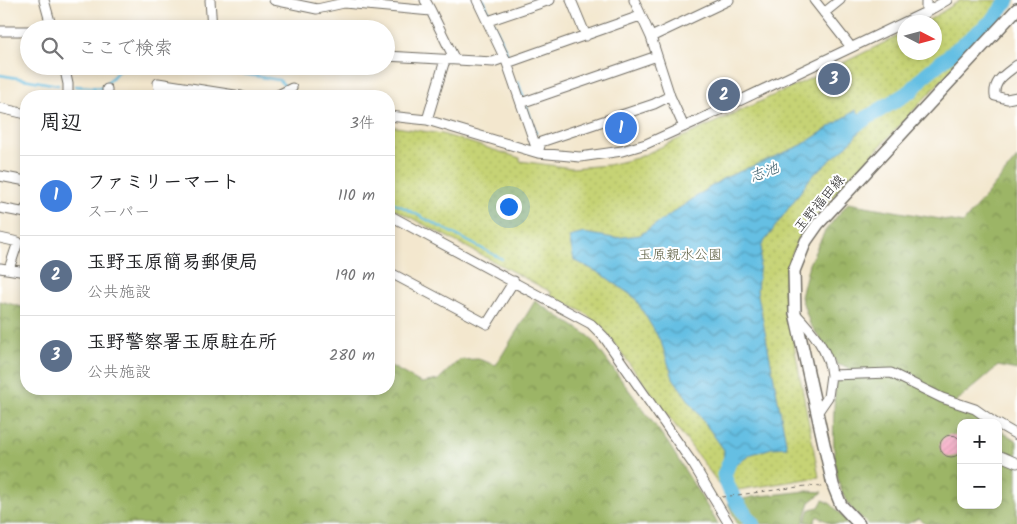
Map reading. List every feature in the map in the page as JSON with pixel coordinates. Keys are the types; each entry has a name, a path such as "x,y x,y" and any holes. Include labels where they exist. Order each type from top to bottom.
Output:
{"main road":[{"name":"玉野福田線","path":"859,524 841,505 833,485 795,313 794,271 806,241 818,224 1017,9"}],"street":[{"path":"44,0 50,20"},
{"path":"210,0 211,20"},
{"path":"274,0 316,5 344,3 431,11"},
{"path":"425,0 450,60 426,120"},
{"path":"477,0 491,20 508,61 524,102 538,153"},
{"path":"491,20 550,0"},
{"path":"571,0 586,36"},
{"path":"634,0 651,37 670,96 684,127"},
{"path":"651,37 729,0"},
{"path":"814,0 851,48"},
{"path":"824,13 840,0"},
{"path":"926,0 926,13"},
{"path":"395,117 426,120 538,153 565,156 599,156 646,144 684,127 926,13 947,0"},
{"path":"395,57 492,62 508,61 586,36 640,16"},
{"path":"0,32 20,31"},
{"path":"524,102 657,56"},
{"path":"1017,65 996,82 994,90 995,96 1000,98 1017,97"},
{"path":"66,75 68,90"},
{"path":"159,90 158,82 203,90"},
{"path":"288,90 292,88"},
{"path":"538,153 540,142 670,96"},
{"path":"0,108 20,113"},
{"path":"0,176 20,180"},
{"path":"0,208 20,212"},
{"path":"395,218 583,318 598,330 692,464 729,524"},
{"path":"0,238 18,242 5,269 20,271"},
{"path":"395,275 487,324 514,281"},
{"path":"795,313 813,333 830,362 831,375 828,397 816,413"},
{"path":"831,375 890,373 942,398 974,409 989,419"},
{"path":"1002,427 1017,435"},
{"path":"1002,457 1017,463"}],"path":[{"path":"725,496 806,486 826,488 833,485"}],"green space":[{"name":"玉原親水公園","path":"961,0 1016,0 1003,16 985,30 961,59 814,218 801,235 792,253 786,271 784,292 819,477 725,492 602,327 585,313 550,295 551,292 395,209 395,127 442,134 520,158 520,161 572,168 608,165 637,158 818,75 827,91 849,80 841,64 897,36 897,60 942,60 942,15 937,15"},
{"path":"1017,158 1017,370 998,366 952,405 974,413 983,419 957,419 957,509 1002,509 1002,432 1017,441 1017,524 925,524 919,518 907,524 867,524 848,504 842,492 835,461 833,427 836,381 856,378 848,367 838,365 810,324 801,297 809,264 825,231 848,203 963,223"},
{"path":"0,301 20,306 20,395 395,395 395,368 421,383 438,380 459,360 478,359 496,365 535,301 589,336 668,443 718,524 0,524"},
{"path":"807,491 823,492 810,502 803,524 737,524 728,503 752,497"},
{"path":"823,500 831,504 850,524 832,524 817,516 814,523 805,522 810,509 819,507"}],"water":[{"path":"856,110 868,122 848,145 811,177 762,245 757,290 787,447 772,448 752,454 729,469 728,474 722,477 724,450 673,378 661,342 635,298 603,275 574,260 569,237 584,233 614,238 640,235 722,179 802,145"}],"building":[{"path":"628,118 633,132 613,139 608,125"},
{"path":"951,435 957,437 957,455 951,457 943,454 940,446 943,438"}],"waterway":[{"path":"483,0 491,17"},
{"name":"志池","path":"847,130 911,91 926,74 993,20 1008,0"},
{"path":"493,22 508,55"},
{"path":"0,75 58,85"},
{"path":"75,86 103,88 114,75"},
{"path":"250,75 279,80 285,86"},
{"path":"518,82 536,133"},
{"path":"395,203 502,259"},
{"path":"731,458 724,475 736,501 753,524"}],"place":[{"name":"玉野警察署玉原駐在所","path":"834,79"},
{"name":"玉野玉原簡易郵便局","path":"724,95"},
{"name":"ファミリーマート","path":"621,128"}]}
